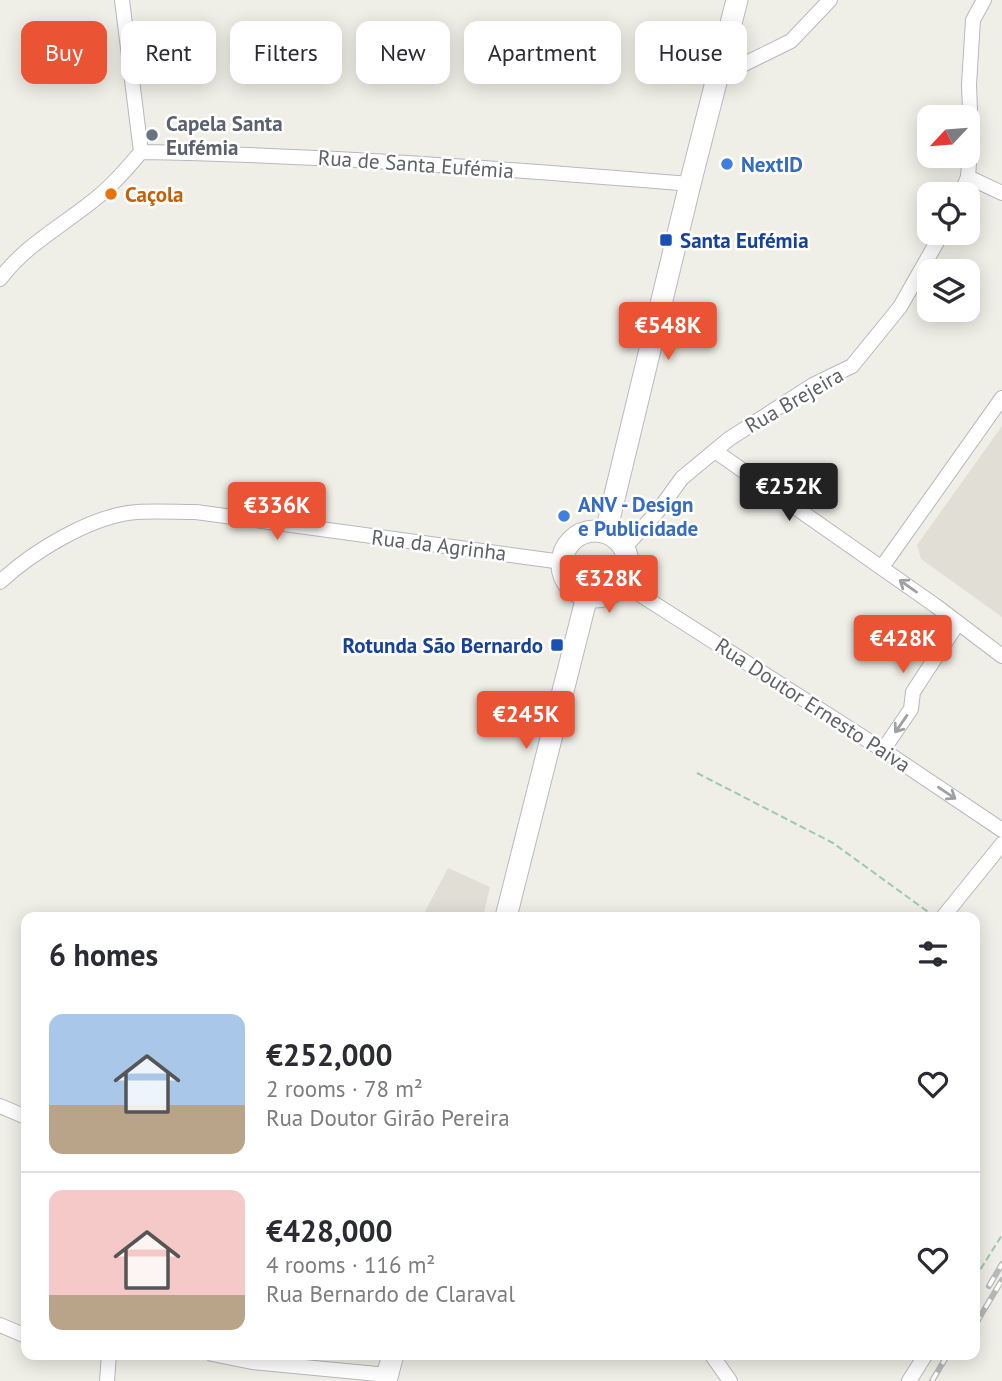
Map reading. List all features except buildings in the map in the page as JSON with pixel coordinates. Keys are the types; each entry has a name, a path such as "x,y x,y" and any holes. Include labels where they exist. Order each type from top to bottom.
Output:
{"main road":[{"path":"732,21 737,0"},
{"path":"606,532 716,84"},
{"path":"586,532 606,532 624,548 628,566 622,583 607,595 587,596 579,593 566,580 562,562 564,552 576,536 586,532"},
{"path":"507,912 587,596"}],"street":[{"path":"0,279 13,262 29,248 100,195 141,152 122,0"},
{"path":"747,63 791,41 830,0"},
{"path":"966,182 971,136 969,85 973,20 982,1"},
{"name":"Rua de Santa Eufémia","path":"141,152 280,156 690,184"},
{"path":"968,177 1002,193"},
{"name":"Rua Brejeira","path":"624,548 658,511 682,478 729,439 813,385 852,366 900,307 935,245"},
{"path":"882,567 1002,398"},
{"path":"715,451 882,567 1002,656"},
{"name":"Rua da Agrinha","path":"0,582 12,570 81,527 108,517 136,512 196,512 562,562"},
{"name":"Rua Doutor Ernesto Paiva","path":"622,583 883,750 1002,830"},
{"path":"883,750 911,709 913,692 958,623"},
{"path":"947,912 1002,844"},
{"path":"0,1106 21,1115"},
{"path":"0,1325 21,1334"},
{"path":"107,1381 109,1360"},
{"path":"239,1360 252,1363 389,1370"},
{"path":"715,1360 730,1381"},
{"path":"909,1381 922,1360"}],"path":[{"path":"697,773 833,843 928,912"},
{"path":"980,1270 1002,1235"}],"shaded area":[{"path":"1002,426 1002,617 921,559 917,545"},
{"path":"448,868 490,887 484,912 425,912"}],"railway":[{"path":"989,1286 1002,1264"},
{"path":"980,1317 1002,1280"},
{"path":"932,1381 944,1360"}],"place":[{"name":"Capela Santa Eufémia","path":"152,135"},
{"name":"NextID","path":"727,164"},
{"name":"Caçola","path":"111,194"},
{"name":"Santa Eufémia","path":"666,240"},
{"name":"ANV - Design e Publicidade","path":"564,516"},
{"name":"Rotunda São Bernardo","path":"557,645"}]}
